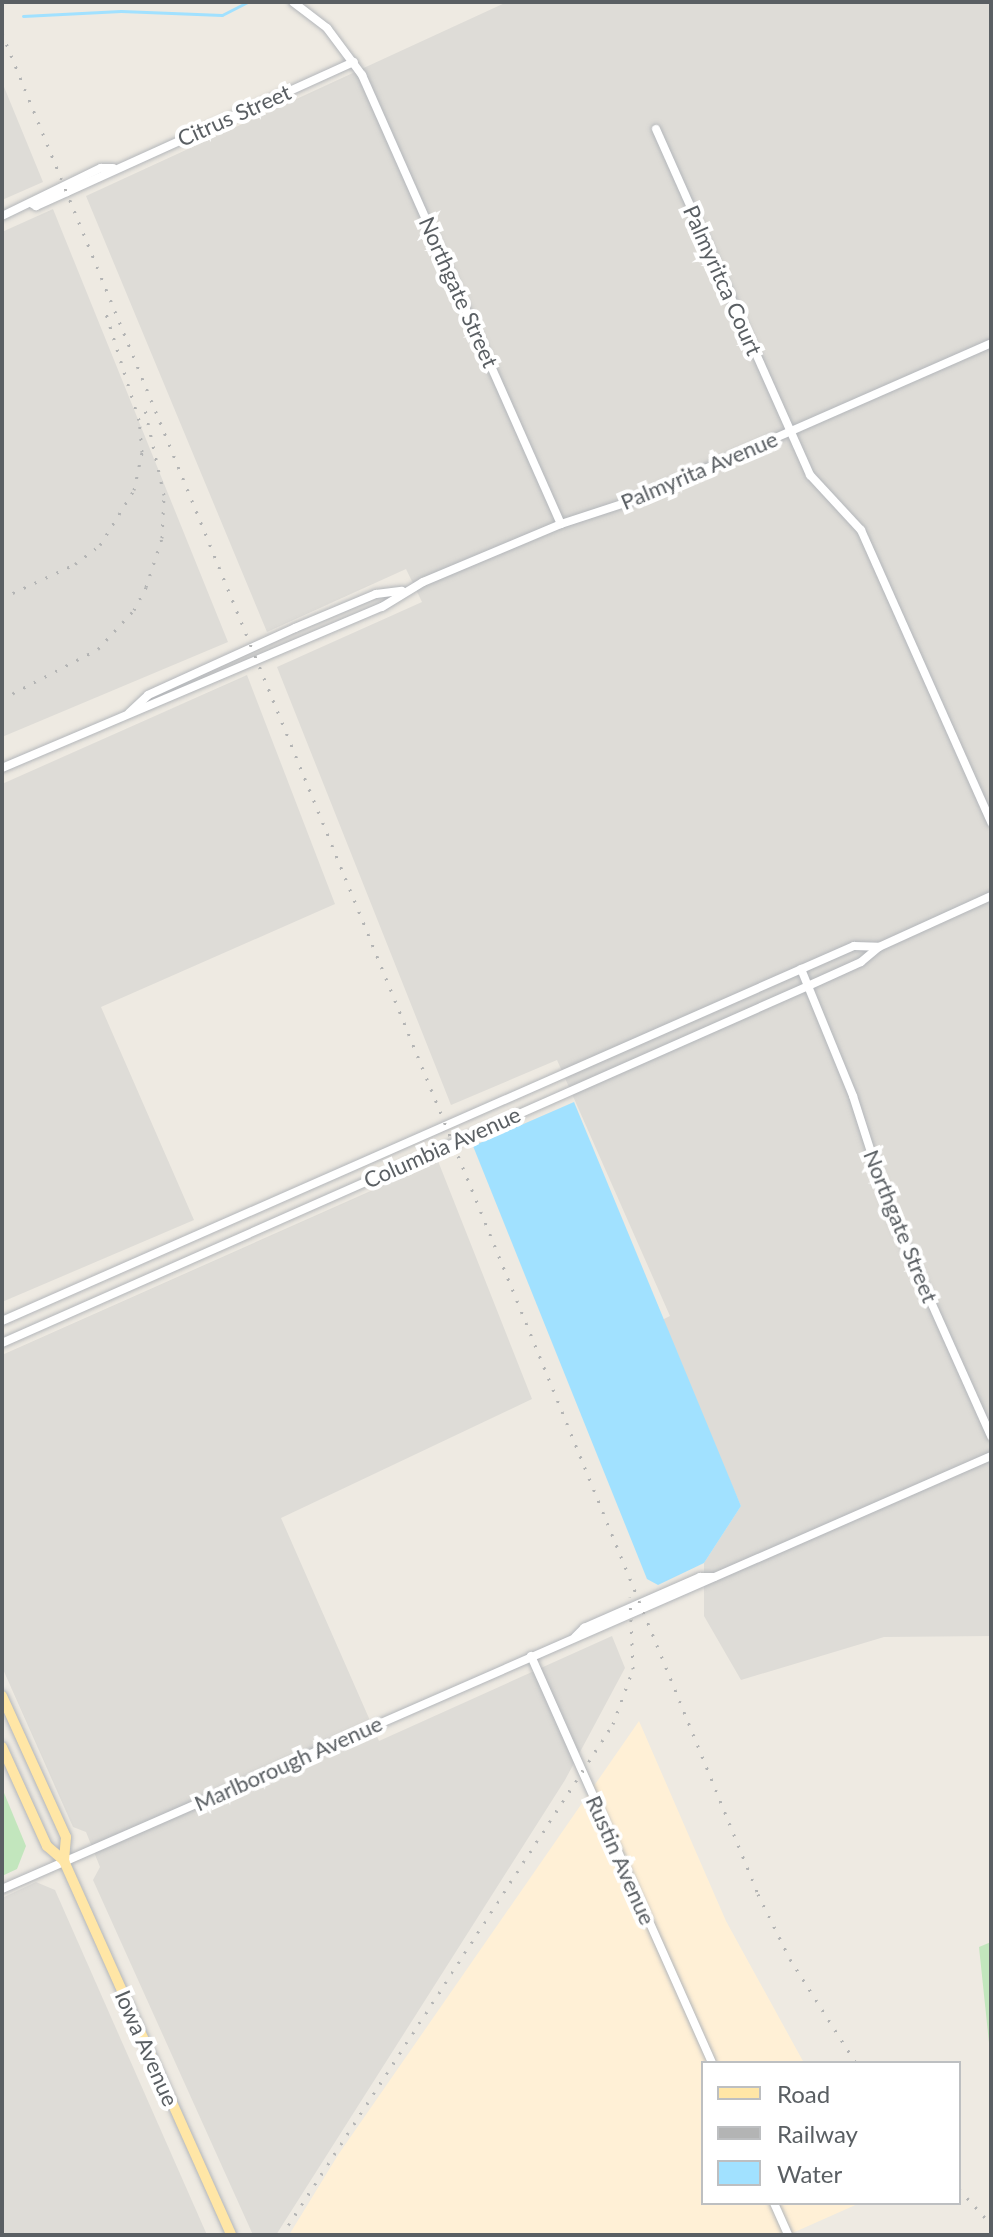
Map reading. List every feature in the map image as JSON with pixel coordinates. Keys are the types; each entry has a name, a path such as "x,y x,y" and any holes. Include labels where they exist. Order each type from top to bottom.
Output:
{"main road":[{"name":"Iowa Avenue","path":"2,1696 66,1837 64,1861"},
{"name":"Iowa Avenue","path":"2,1747 47,1846 64,1861 231,2235"}],"street":[{"name":"Northgate Street","path":"293,2 327,28 354,62 561,524"},
{"name":"Citrus Street","path":"2,216 31,203 36,206 113,168 354,62"},
{"name":"Palmyritca Court","path":"656,129 790,432"},
{"name":"Palmyrita Avenue","path":"2,768 382,607 404,591 561,524 634,500 991,343"},
{"path":"790,432 810,475 861,530 991,822"},
{"name":"Palmyrita Avenue","path":"128,713 148,695 295,628 376,594 404,591"},
{"name":"Columbia Avenue","path":"2,1343 808,986 861,962 879,947 991,896"},
{"name":"Columbia Avenue","path":"2,1321 854,946 879,947"},
{"name":"Northgate Street","path":"801,969 853,1096 889,1208 991,1436"},
{"path":"661,1032 668,1047"},
{"path":"307,1186 314,1203"},
{"path":"108,1273 116,1292"},
{"path":"64,1293 71,1312"},
{"name":"Marlborough Avenue","path":"2,1889 531,1656 575,1637 606,1628 714,1577 991,1456"},
{"name":"Rustin Avenue","path":"531,1656 711,2061"},
{"path":"775,2205 788,2235"}],"shaded area":[{"path":"507,2 991,2 991,1636 884,1637 741,1680 704,1616 704,1563 741,1506 660,1321 670,1316 557,1060 451,1105 277,667 422,602 406,569 267,632 86,196"},
{"path":"2,82 43,182 2,200"},
{"path":"53,209 228,642 2,737 2,232"},
{"path":"247,675 335,904 101,1007 194,1220 2,1302 2,784"},
{"path":"438,1161 532,1399 281,1518 379,1741 612,1636 625,1668 565,1780 276,2235 253,2235 93,1880 100,1867 86,1832 73,1827 2,1667 2,1355"},
{"path":"639,1721 726,1921 803,2061 701,2061 701,2205 856,2205 788,2235 289,2235 338,2155"},
{"path":"36,1882 55,1890 207,2235 2,2235 2,1898"}],"green space":[{"path":"2,1788 26,1846 17,1869 2,1876"},
{"path":"991,1942 991,2062 979,1947"}],"water":[{"path":"574,1102 741,1506 704,1563 658,1585 647,1579 473,1146"}],"waterway":[{"path":"23,16 121,11 222,15 247,2"}],"railway":[{"path":"2,33 758,1894 790,1959 855,2061"},
{"path":"2,598 75,564 100,545 134,490 142,452 139,420 104,307"},
{"path":"2,699 98,649 134,610 146,587 162,538 164,495 145,409"},
{"path":"282,2235 613,1724 633,1669 630,1597"},
{"path":"961,2191 991,2224"}]}
